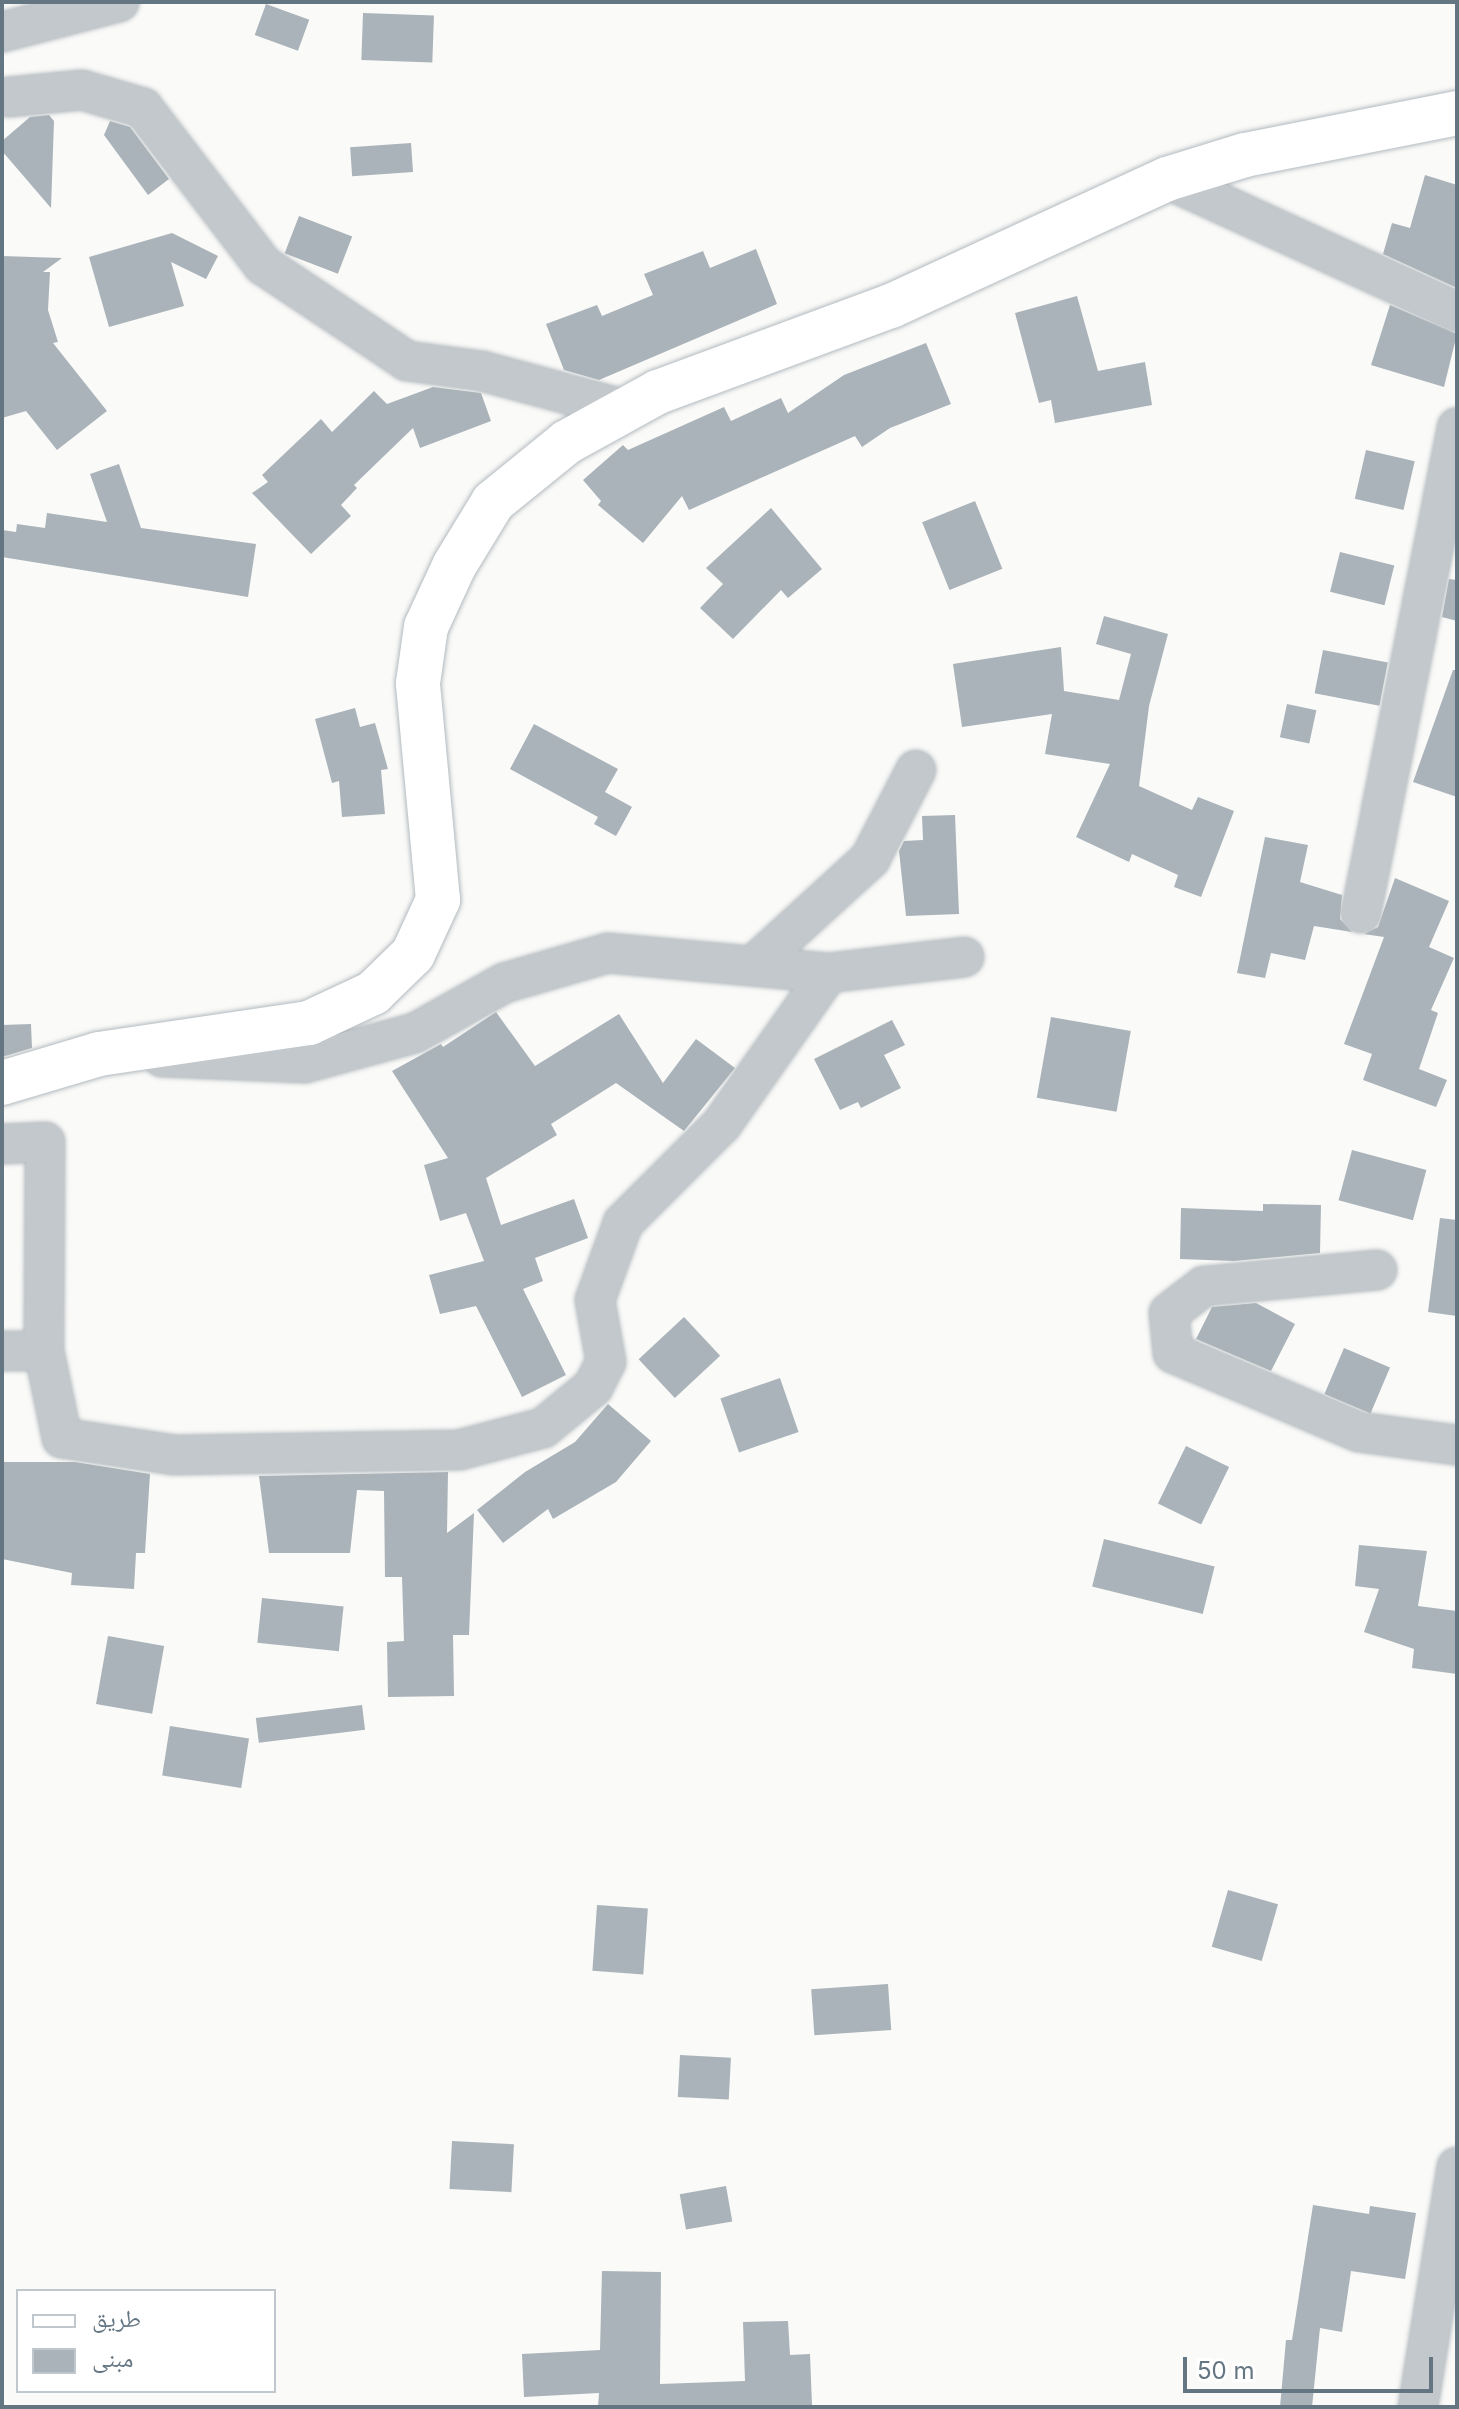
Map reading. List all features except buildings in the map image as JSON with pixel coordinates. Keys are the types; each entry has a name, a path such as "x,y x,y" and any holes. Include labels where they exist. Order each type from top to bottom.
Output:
{"main road":[{"path":"2,1083 99,1054 309,1023 373,993 413,954 438,900 418,683 426,627 454,566 493,502 567,442 658,392 891,306 1167,179 1245,155 1457,113"}],"street":[{"path":"2,32 119,2"},
{"path":"4,100 82,90 143,108 263,265 407,361 482,371 627,410"},
{"path":"1167,179 1457,312"},
{"path":"1361,913 1457,427"},
{"path":"755,964 870,859 916,770"},
{"path":"99,1054 305,1063 415,1033 504,983 608,953 828,973 964,957"},
{"path":"2,1144 45,1142 49,1169 44,1351 62,1438 174,1455 459,1450 543,1428 593,1387 606,1362 595,1300 623,1223 722,1124 828,973"},
{"path":"1377,1270 1204,1286 1169,1313 1173,1353 1359,1432 1457,1445"},
{"path":"2,1351 44,1351"},
{"path":"1418,2407 1457,2167"}]}
